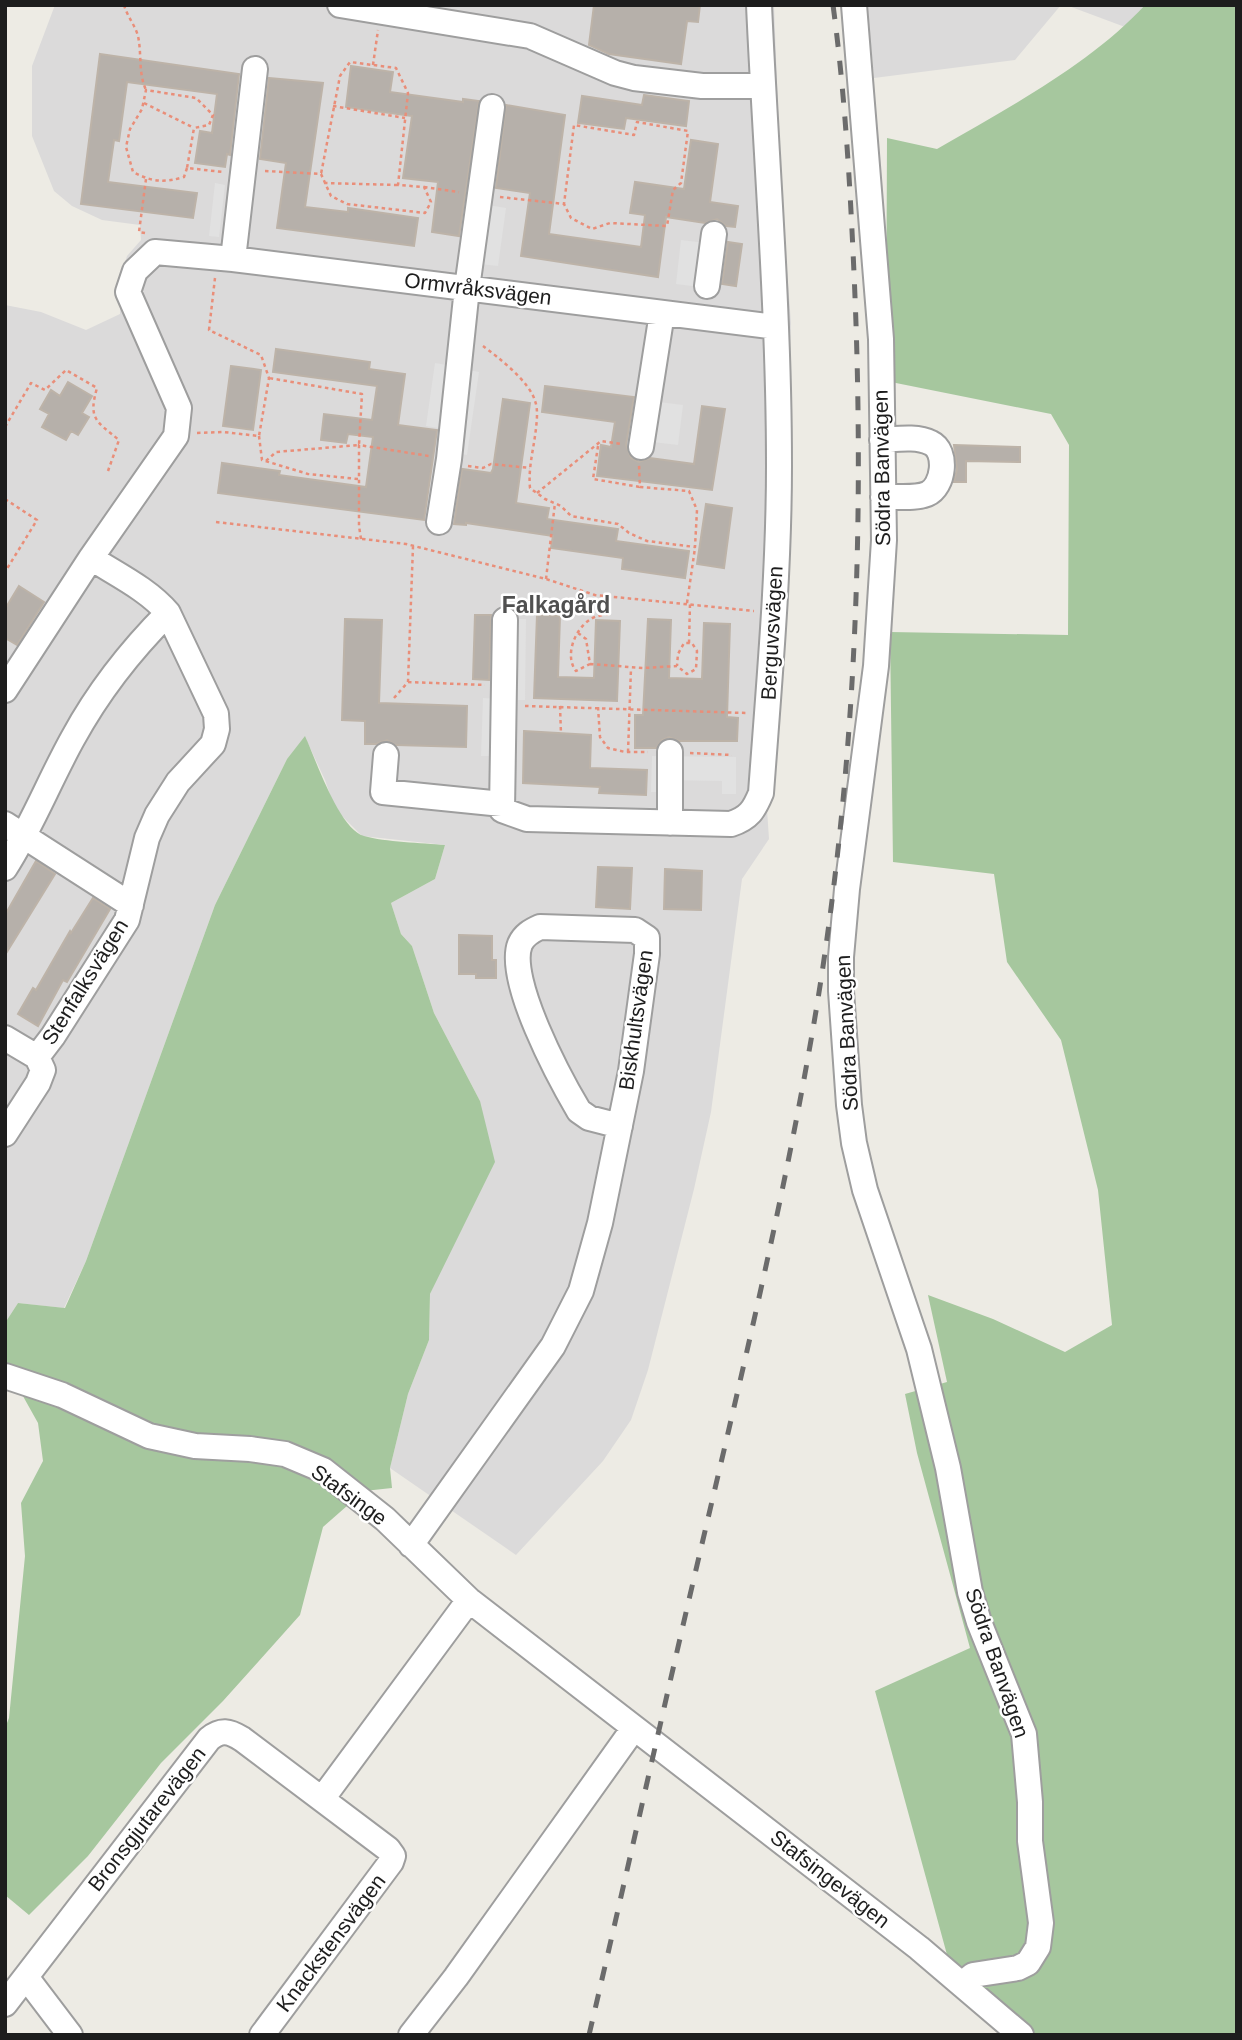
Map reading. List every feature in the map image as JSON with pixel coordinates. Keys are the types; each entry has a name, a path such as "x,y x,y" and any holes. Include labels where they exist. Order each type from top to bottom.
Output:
{"street":[{"path":"340,5 530,37 615,73 634,78 702,86 762,86"},
{"name":"Berguvsvägen","path":"502,804 502,810 527,819 731,824 746,819 754,810 761,793 774,614 779,466 776,327 759,5"},
{"name":"Södra Banvägen","path":"854,5 880,325 884,540 876,666 847,889 841,957 849,1105 854,1143 865,1190 919,1349 942,1441 970,1592 979,1622 1024,1734 1030,1802 1030,1841 1041,1923 1038,1947 1028,1963 1018,1968 973,1975 962,1984"},
{"path":"225,258 242,174 255,69"},
{"path":"439,523 449,462 467,288 492,107"},
{"path":"707,286 714,233"},
{"name":"Ormvråksvägen","path":"177,433 179,408 128,292 135,271 155,252 225,258 776,327"},
{"path":"641,447 662,313"},
{"path":"5,690 177,433"},
{"path":"882,440 906,439 933,443 938,449 941,467 940,480 935,489 926,495 883,497"},
{"name":"Stenfalksvägen","path":"37,1058 127,920 147,838 178,782 213,744 218,729 216,714 168,613 148,595 92,558"},
{"path":"5,868 15,831 73,737 117,672 140,642 168,613"},
{"path":"386,755 383,792 502,804 506,620"},
{"path":"670,752 670,822"},
{"name":"Stenfalksvägen","path":"15,831 131,905"},
{"name":"Biskhultsvägen","path":"411,1545 553,1346 581,1291 591,1259 620,1126 633,1058 647,938 635,930 540,927 528,932 519,946 519,981 528,1007 565,1086 579,1111 589,1118 620,1126"},
{"name":"Stenfalksvägen","path":"5,1038 37,1058 43,1070 38,1083 5,1133"},
{"name":"Stafsinge","path":"5,1376 62,1395 149,1436 195,1446 285,1454 323,1470 385,1519 469,1600 634,1728"},
{"path":"321,1799 469,1600"},
{"path":"411,2035 456,1977 634,1728"},
{"name":"Stafsingevägen","path":"634,1728 919,1948 1021,2035"},
{"name":"Bronsgjutarevägen","path":"5,2004 216,1733 224,1731 242,1739 321,1799"},
{"name":"Knackstensvägen","path":"262,2035 393,1856 388,1849 321,1799"},
{"path":"26,1977 70,2035"}],"path":[{"path":"124,5 137,32 141,57 140,76 146,90 138,119 130,129 126,146 133,172 146,179 167,182 184,177 194,128"},
{"path":"373,65 380,10"},
{"path":"398,185 408,93 396,68 350,62 340,76 321,174 331,196 347,204 425,213 431,202 424,187"},
{"path":"143,103 194,128 209,125 213,115 196,98 146,90"},
{"path":"333,106 405,118"},
{"path":"667,226 673,190 681,183 688,131 637,122 634,135 574,125 564,204 571,218 592,229 610,223 667,226 671,229"},
{"path":"187,168 242,174 267,170 321,174"},
{"path":"146,179 139,232 152,234"},
{"path":"324,183 424,187 564,204"},
{"path":"225,258 209,330 261,355 269,378 260,436 262,460 308,474 359,479"},
{"path":"462,333 496,355 525,384 536,400 530,488 570,516 618,524 629,533 647,541 695,547"},
{"path":"5,428 31,383 45,390 65,370 97,388 91,408 94,420 119,440 108,471"},
{"path":"269,378 362,394 359,445 361,539"},
{"path":"177,433 223,432 260,436"},
{"path":"537,493 601,441 641,447 639,487"},
{"path":"598,444 593,479 639,487 689,491 697,510 688,603 689,643"},
{"path":"266,461 276,452 359,445 482,468 491,464 530,468"},
{"path":"5,499 37,520 5,572"},
{"path":"546,579 555,503"},
{"path":"216,522 413,546 546,579 595,595 774,614"},
{"path":"394,698 408,682 413,546"},
{"path":"608,596 608,614 590,619 578,633 569,654 576,671 590,664 643,668 677,666 687,674 696,668 697,651 692,643 684,643 678,654 677,666"},
{"path":"578,633 586,639 590,664"},
{"path":"628,752 631,667"},
{"path":"408,682 504,695 560,706 767,714"},
{"path":"560,706 561,734"}],"shaded area":[{"path":"55,5 774,5 781,189 791,323 785,492 767,809 769,839 742,879 711,1112 648,1370 631,1420 603,1461 516,1555 390,1468 408,1394 429,1340 430,1294 441,1268 480,1101 434,1013 412,946 401,934 391,903 435,879 445,845 362,836 335,809 305,737 287,759 215,905 86,1261 64,1308 18,1303 5,1323 5,305 41,312 86,330 120,314 120,279 127,256 141,240 140,225 102,220 72,206 54,191 32,136 32,66"},
{"path":"867,5 1061,5 1015,60 874,78"},
{"path":"1066,5 1145,5 1125,27"},
{"path":"215,183 225,185 219,237 209,236"},
{"path":"488,205 506,208 498,266 480,264"},
{"path":"681,240 706,243 700,287 676,284"},
{"path":"435,363 447,365 439,428 426,426"},
{"path":"468,370 479,372 467,455 456,453"},
{"path":"659,402 683,405 678,445 653,442"},
{"path":"513,619 526,619 525,700 513,700"},
{"path":"483,698 497,699 495,756 481,756"},
{"path":"652,756 736,757 736,794 722,794 722,781 665,780 664,792 651,792"}],"green space":[{"path":"1145,5 1237,5 1237,2035 1031,2035 949,1962 875,1691 970,1648 917,1453 905,1394 947,1382 928,1295 993,1319 1065,1352 1112,1325 1098,1190 1061,1040 1007,962 994,874 893,862 890,632 1068,635 1069,445 1051,414 886,381 887,138 937,149 1074,66"},
{"path":"305,736 337,808 355,831 382,840 445,845 435,879 391,903 401,934 412,946 434,1013 480,1101 495,1162 430,1294 429,1340 408,1394 390,1468 392,1488 364,1491 323,1527 300,1615 223,1701 161,1763 88,1856 29,1915 5,1895 5,1728 9,1718 25,1556 21,1503 43,1461 38,1423 19,1389 5,1377 5,1323 18,1303 65,1308 86,1261 215,905 287,759"}],"building":[{"path":"594,5 700,5 698,22 687,21 681,64 609,54 589,45"},
{"path":"100,54 239,74 230,155 227,154 225,167 195,163 200,131 212,133 217,94 127,82 119,141 114,140 108,182 197,193 193,218 81,204"},
{"path":"351,66 393,72 390,92 463,102 463,99 479,101 459,236 432,232 438,182 403,178 412,116 346,107"},
{"path":"269,78 323,83 305,207 348,212 348,208 418,218 414,246 277,228 286,163 260,159"},
{"path":"644,95 689,101 686,126 626,118 624,129 578,123 582,96 642,105"},
{"path":"506,105 565,115 549,234 641,247 645,215 630,213 635,182 684,189 691,140 718,144 710,202 738,206 735,227 726,226 717,219 705,223 666,217 658,277 521,256 530,193 496,188"},
{"path":"728,242 742,244 736,286 722,284"},
{"path":"276,349 370,362 369,369 405,374 398,425 437,430 424,520 218,493 222,463 280,471 279,475 366,487 373,437 348,434 346,443 321,440 324,414 372,420 377,386 273,372"},
{"path":"231,366 261,370 253,430 223,426"},
{"path":"68,382 92,396 82,413 89,417 78,435 71,431 66,440 42,427 49,414 40,409 51,390 60,396"},
{"path":"545,386 634,397 626,445 631,458 639,462 650,458 694,464 702,406 725,409 712,490 597,476 601,445 611,447 615,422 542,412"},
{"path":"503,399 530,403 516,503 549,508 547,519 618,529 616,541 689,551 685,578 622,569 623,558 551,548 553,536 466,523 454,524 462,469 491,473 493,469"},
{"path":"954,445 1020,447 1020,462 966,461 966,482 954,482 957,469"},
{"path":"706,504 732,508 724,568 697,564"},
{"path":"19,586 44,602 17,645 5,638 5,609"},
{"path":"475,615 491,615 489,680 473,679"},
{"path":"537,615 560,616 558,677 594,678 596,620 620,621 617,701 534,698"},
{"path":"345,619 382,620 379,703 467,706 466,747 396,745 387,740 365,744 365,721 342,720"},
{"path":"648,619 671,620 669,678 702,679 704,623 730,624 727,717 738,718 737,741 679,741 669,737 662,740 656,748 635,748 635,715 643,715"},
{"path":"524,731 591,735 590,768 647,770 646,795 599,793 600,787 523,783"},
{"path":"36,861 55,874 5,955 5,915"},
{"path":"598,867 632,868 630,909 596,907"},
{"path":"665,869 702,871 701,910 664,909"},
{"path":"93,898 110,909 67,982 63,980 38,1026 18,1014"},
{"path":"459,935 492,936 492,960 496,960 496,978 476,978 476,974 459,974"}],"railway":[{"path":"589,2035 777,1215 817,1005 841,823 854,640 858,456 851,206 833,5"}],"district":[{"name":"Falkagård","path":"556,605"}]}
